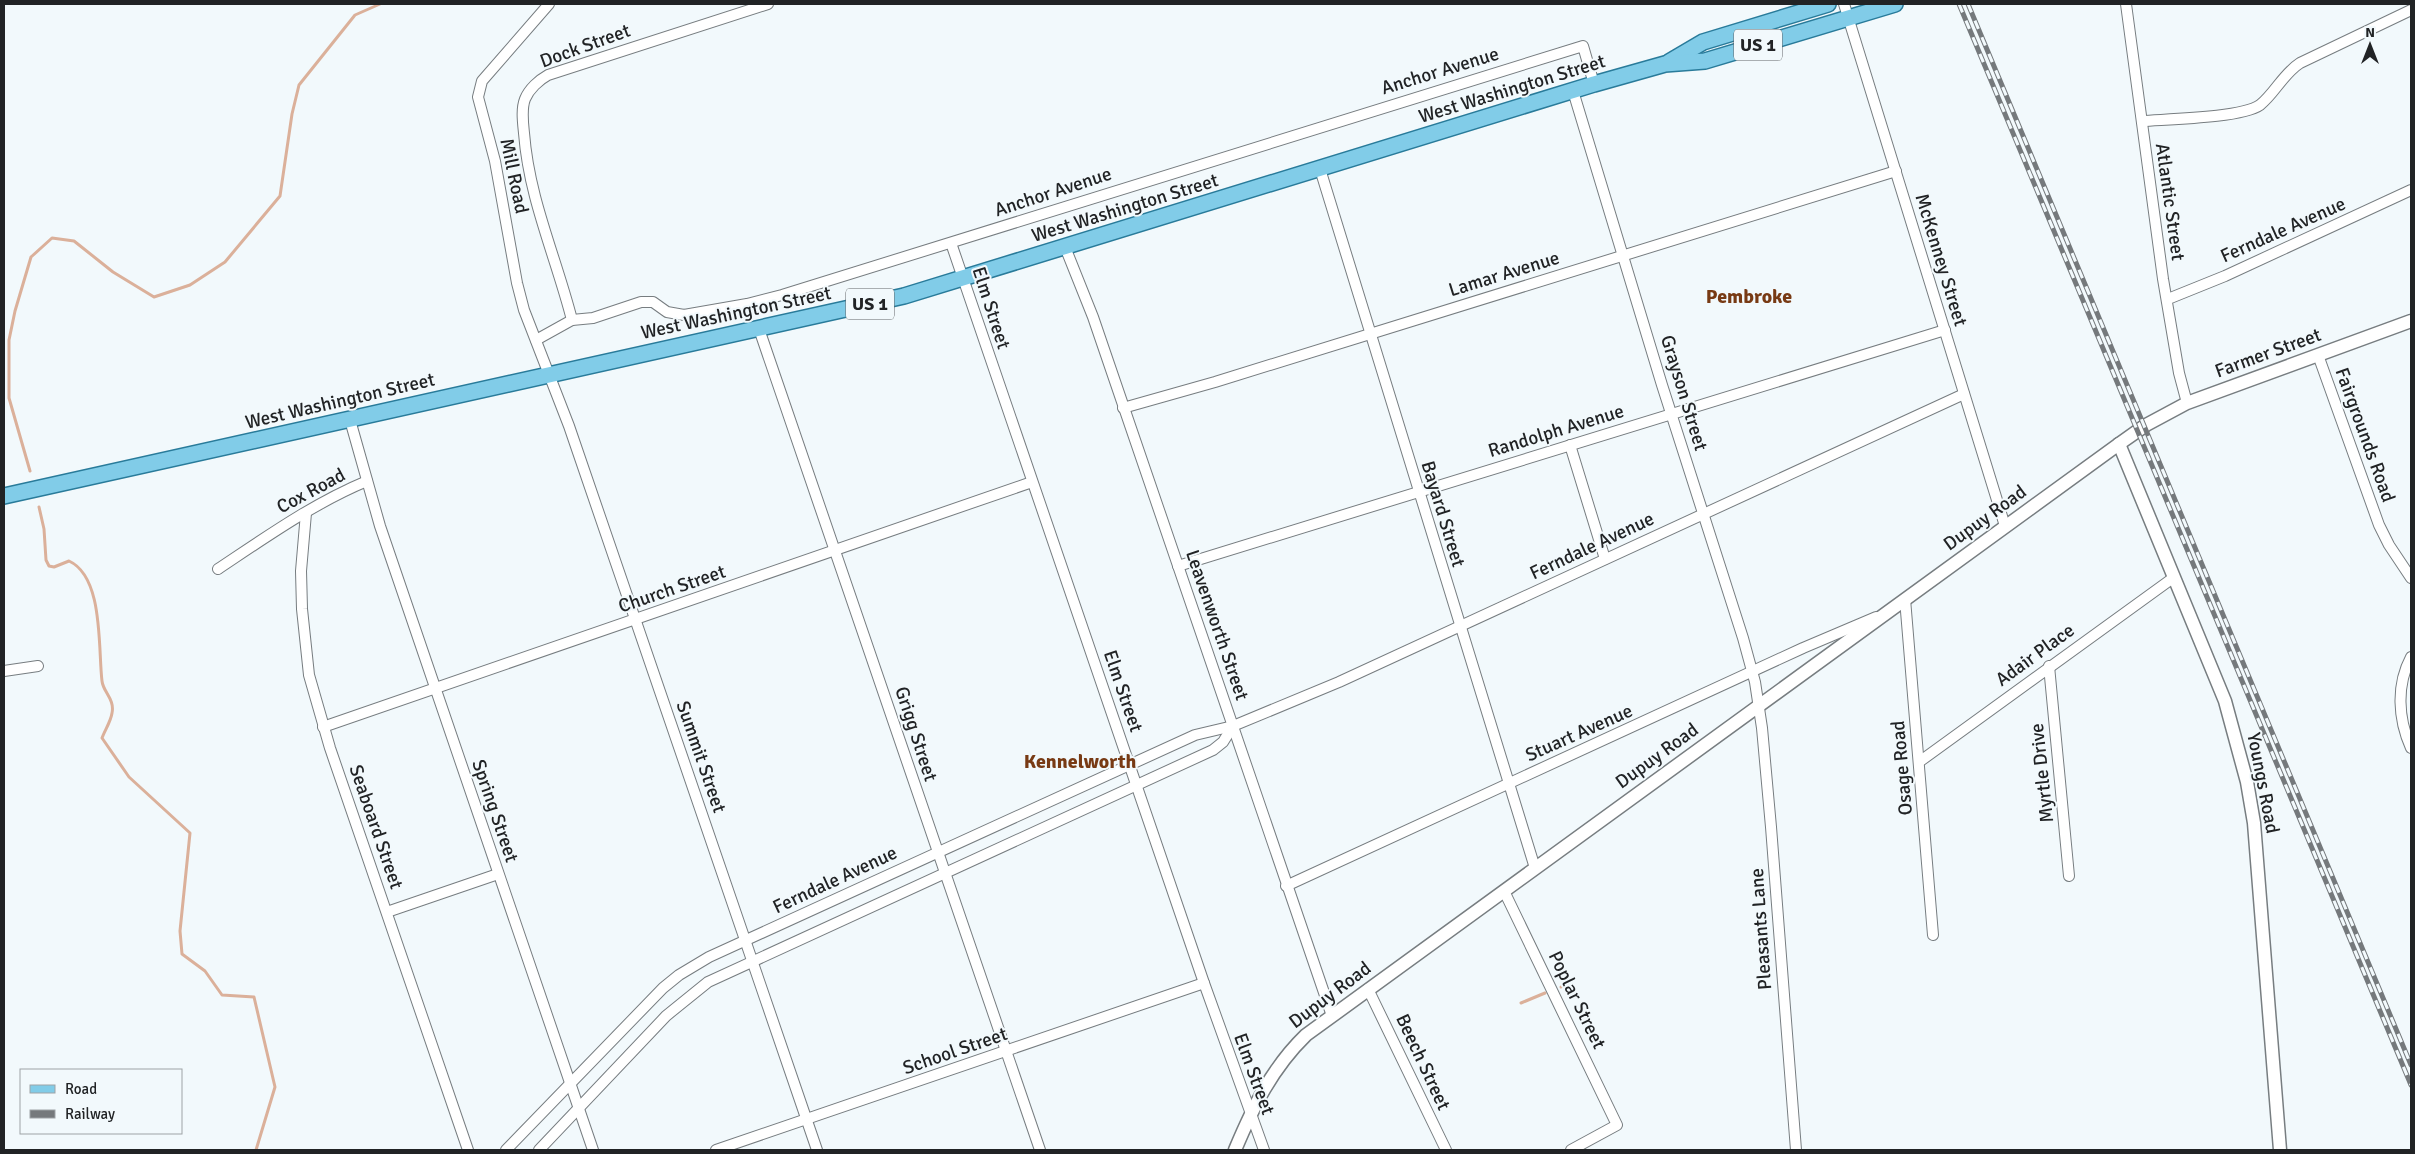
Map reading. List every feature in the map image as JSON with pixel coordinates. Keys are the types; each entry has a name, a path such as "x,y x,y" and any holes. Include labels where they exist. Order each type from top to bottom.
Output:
{"main road":[{"name":"West Washington Street","path":"1666,64 1703,42 1828,4"},
{"name":"West Washington Street","path":"4,496 904,296 1594,84 1666,64 1705,61 1846,11 1895,4"}],"street":[{"name":"Mill Road","path":"549,4 482,81 478,97 495,161 516,284 550,375"},
{"name":"Dock Street","path":"572,320 531,186 524,127 526,97 541,79 548,75 768,4"},
{"name":"Atlantic Street","path":"2126,4 2179,373 2187,403"},
{"path":"2142,121 2236,114 2247,111 2267,98 2296,65 2411,10"},
{"name":"McKenney Street","path":"1846,11 2005,526"},
{"name":"Anchor Avenue","path":"536,340 572,320 593,318 641,302 653,302 676,315 747,304 951,243 1583,46 1594,84"},
{"name":"Grayson Street","path":"1573,91 1752,672 1758,705"},
{"name":"Bayard Street","path":"1320,169 1369,334 1535,868"},
{"name":"Lamar Avenue","path":"1123,408 1896,171"},
{"name":"Ferndale Avenue","path":"2168,299 2276,253 2411,190"},
{"name":"Elm Street","path":"951,243 1204,983 1264,1150"},
{"name":"Leavenworth Street","path":"1065,247 1092,317 1332,1016"},
{"name":"Farmer Street","path":"2141,428 2187,403 2411,321"},
{"name":"Grigg Street","path":"759,329 1040,1150"},
{"name":"Randolph Avenue","path":"1178,566 1944,330"},
{"name":"Fairgrounds Road","path":"2318,355 2379,525 2389,545 2411,578"},
{"name":"Summit Street","path":"550,375 636,620 817,1150"},
{"name":"Ferndale Avenue","path":"506,1150 668,984 694,965 1195,735 1233,726 1339,682 1964,394"},
{"name":"Cox Road","path":"218,569 306,512 345,490 367,481 350,420"},
{"name":"Dupuy Road","path":"1235,1150 1250,1114 1275,1069 1291,1049 1332,1016 2141,428"},
{"name":"Youngs Road","path":"2119,444 2225,701 2248,788 2254,823 2280,1150"},
{"path":"1570,445 1605,559"},
{"name":"Spring Street","path":"367,481 380,526 593,1150"},
{"name":"Church Street","path":"323,727 1032,482"},
{"name":"Seaboard Street","path":"306,512 301,571 302,608 309,675 323,727 467,1147"},
{"name":"Adair Place","path":"1919,762 2173,578"},
{"name":"Osage Road","path":"1905,599 1933,935"},
{"name":"Stuart Avenue","path":"1286,886 1886,612"},
{"path":"2411,657 2402,679 2400,694 2404,727 2411,748"},
{"path":"4,671 38,666"},
{"name":"Myrtle Drive","path":"2049,666 2069,876"},
{"name":"Pleasants Lane","path":"1758,705 1771,827 1796,1150"},
{"path":"539,1150 678,1004 708,982 1213,750 1224,742 1233,726"},
{"path":"387,912 498,874"},
{"name":"Poplar Street","path":"1504,891 1617,1125 1571,1150"},
{"name":"School Street","path":"716,1150 1204,983"},
{"name":"Beech Street","path":"1368,989 1446,1150"}],"waterway":[{"path":"30,471 9,398 9,340 15,311 31,257 52,238 74,241 113,272 154,297 190,285 225,262 280,196 292,114 299,85 355,15 380,4"},
{"path":"39,507 44,529 46,560 49,566 54,567 69,561 80,569 88,582 94,598 99,633 102,681 112,704 112,713 102,738 129,777 190,833 180,931 182,954 205,971 222,995 254,997 275,1087 256,1150"},
{"path":"1561,987 1567,984"},
{"path":"1521,1003 1545,993"}],"railway":[{"path":"1959,4 2411,1085"},
{"path":"1968,4 2411,1065"}],"district":[{"name":"Pembroke","path":"1749,296"},
{"name":"Kennelworth","path":"1080,761"}]}
